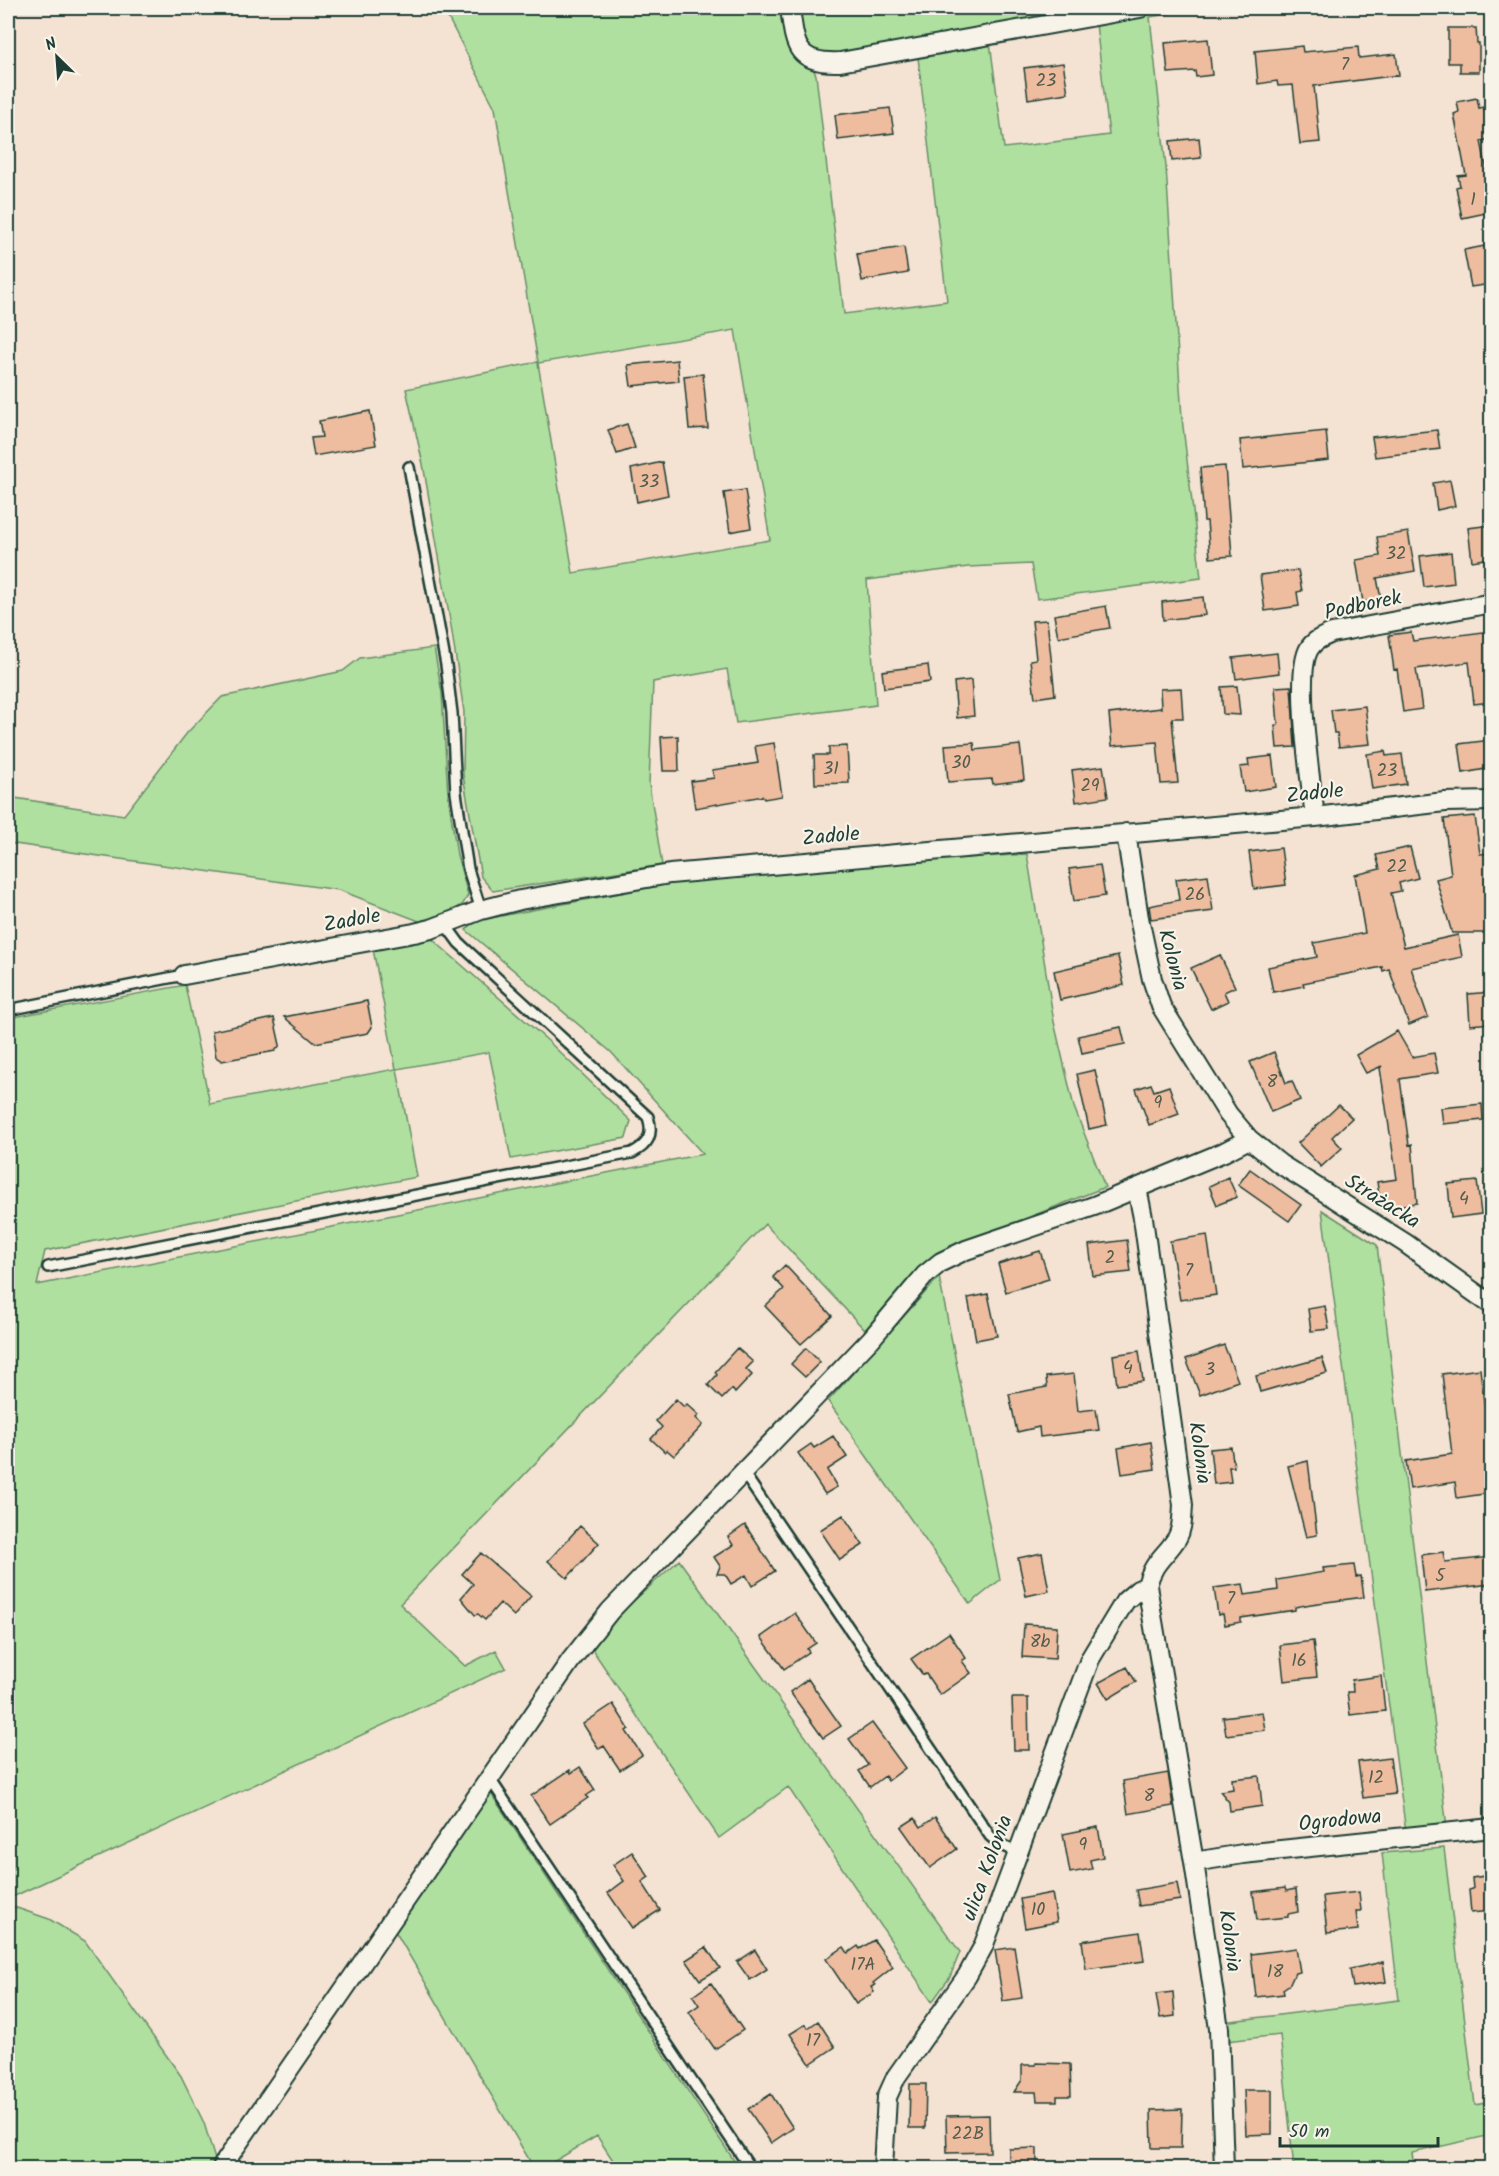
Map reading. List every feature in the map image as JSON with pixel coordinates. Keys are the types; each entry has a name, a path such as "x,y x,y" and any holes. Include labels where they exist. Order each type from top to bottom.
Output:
{"street":[{"path":"790,8 795,42 800,52 808,59 823,63 840,62 1140,8"},
{"name":"Podborek","path":"1315,817 1304,710 1304,678 1308,650 1317,640 1332,633 1491,603"},
{"name":"Zadole","path":"184,975 414,933 481,910 520,900 670,874 1315,817 1445,802 1491,801"},
{"name":"Kolonia","path":"1126,833 1138,918 1152,979 1161,1006 1228,1114 1249,1138"},
{"path":"223,2165 571,1660 610,1611 871,1339 925,1275 941,1263 966,1250 1094,1206 1224,1152 1249,1138"},
{"name":"Strażacka","path":"1249,1138 1280,1164 1406,1243 1491,1305"},
{"name":"Kolonia","path":"1137,1188 1183,1505 1182,1524 1178,1537 1150,1571 1148,1586 1219,2029 1224,2169"},
{"name":"ulica Kolonia","path":"883,2169 887,2097 896,2077 967,1976 982,1947 1090,1659 1125,1601 1138,1590 1148,1586"},
{"name":"Ogrodowa","path":"1194,1862 1243,1854 1491,1828"}],"lane":[{"path":"409,467 446,664 452,713 456,793 466,858 481,910"},
{"path":"48,1267 632,1153 642,1148 650,1138 652,1128 648,1118 459,943 445,924"},
{"path":"8,1010 184,975"},
{"path":"741,1473 749,1481 990,1836 1001,1845 1017,1852"},
{"path":"489,1779 750,2169"}],"green space":[{"path":"443,8 1200,8 1150,17 1166,167 1182,418 1201,578 1037,599 1031,564 968,567 867,580 876,705 736,723 727,669 653,682 649,784 662,865 493,891 481,877 463,775 464,712 423,464 406,389 538,362 495,108","holes":["1096,24 1109,135 1004,148 989,35","917,49 947,301 844,314 816,75 809,60","735,330 770,540 573,573 538,363"]},
{"path":"434,648 442,693 448,795 457,855 468,895 463,904 445,916 419,921 339,890 8,843 8,797 124,815 187,733 222,697 343,671 360,658"},
{"path":"1027,854 1054,1022 1074,1107 1105,1187 964,1243 935,1257 908,1279 865,1330 765,1224 400,1604 465,1666 496,1650 506,1668 8,1899 8,1018 185,985 210,1104 396,1069 373,949 431,938 547,1040 631,1121 626,1138 511,1159 489,1052 397,1069 417,1177 45,1251 37,1285 703,1154 611,1052 466,930 480,920 673,883 840,866"},
{"path":"1322,1210 1377,1245 1447,1828 1406,1832"},
{"path":"939,1277 1000,1580 970,1604 828,1401"},
{"path":"679,1560 960,1952 950,1977 932,2002 788,1787 719,1838 592,1649 617,1616"},
{"path":"490,1792 739,2168 618,2168 597,2136 543,2168 534,2168 395,1931"},
{"path":"1444,1848 1475,2105 1491,2102 1491,2135 1412,2153 1414,2168 1294,2168 1280,2035 1227,2041 1223,2022 1399,2000 1382,1853"},
{"path":"8,1905 49,1919 85,1941 181,2076 204,2123 216,2163 206,2168 8,2168"}],"building":[{"path":"1448,28 1476,28 1477,43 1479,43 1479,72 1460,72 1460,63 1448,63"},
{"path":"1208,39 1212,75 1196,77 1195,71 1168,73 1165,43"},
{"path":"1302,46 1303,52 1358,47 1359,58 1396,54 1399,75 1314,86 1320,142 1300,144 1293,85 1278,86 1277,81 1258,84 1255,51"},
{"path":"1063,63 1068,93 1028,99 1024,68"},
{"path":"1477,98 1479,108 1484,107 1490,139 1481,141 1489,181 1485,181 1491,212 1462,218 1456,187 1460,186 1458,176 1466,175 1454,114 1459,112 1457,102"},
{"path":"890,108 894,133 838,140 835,115"},
{"path":"1199,138 1201,158 1172,161 1170,141"},
{"path":"1490,245 1491,284 1471,287 1464,250"},
{"path":"904,247 908,273 862,281 857,254"},
{"path":"677,360 679,381 631,386 628,365"},
{"path":"703,374 708,428 689,429 684,376"},
{"path":"370,411 376,445 314,456 311,438 322,437 319,421"},
{"path":"627,424 635,448 617,454 608,430"},
{"path":"1437,430 1440,449 1375,457 1372,437"},
{"path":"1326,431 1329,460 1243,469 1240,440"},
{"path":"662,462 668,495 637,502 631,469"},
{"path":"1225,466 1232,556 1210,558 1207,521 1204,521 1200,468"},
{"path":"1450,480 1455,506 1437,510 1433,483"},
{"path":"745,490 751,528 730,532 724,493"},
{"path":"1491,525 1491,558 1472,561 1468,528"},
{"path":"1408,532 1415,571 1377,578 1381,599 1363,602 1356,560 1380,556 1377,537"},
{"path":"1451,552 1454,583 1424,587 1420,556"},
{"path":"1298,570 1302,591 1297,592 1299,606 1265,611 1260,575"},
{"path":"1203,597 1205,615 1163,620 1162,602"},
{"path":"1106,606 1110,628 1058,637 1054,615"},
{"path":"1047,620 1055,695 1035,698 1030,660 1036,659 1032,621"},
{"path":"1491,631 1491,702 1474,704 1469,662 1416,669 1422,709 1403,712 1389,635 1411,632 1413,641"},
{"path":"1277,653 1279,673 1236,679 1233,658"},
{"path":"928,665 930,682 884,688 882,671"},
{"path":"971,680 974,716 957,718 954,682"},
{"path":"1237,686 1240,715 1223,714 1221,687"},
{"path":"1291,686 1295,747 1277,748 1275,687"},
{"path":"1181,688 1183,718 1172,718 1178,783 1161,784 1157,742 1112,746 1109,714 1161,708 1160,689"},
{"path":"1365,706 1370,744 1339,747 1337,733 1334,733 1331,710"},
{"path":"678,736 679,771 663,771 661,737"},
{"path":"1491,740 1491,768 1463,773 1459,744"},
{"path":"774,743 782,796 764,799 763,796 695,808 691,781 714,778 712,770 758,763 755,746"},
{"path":"974,743 975,750 1020,745 1024,780 993,784 992,779 948,782 945,745"},
{"path":"847,746 849,783 815,784 814,755 829,755 829,747"},
{"path":"1385,751 1386,756 1402,754 1406,784 1372,789 1367,754"},
{"path":"1272,756 1276,787 1244,792 1240,767 1249,766 1248,759"},
{"path":"1103,766 1108,797 1076,802 1072,770"},
{"path":"1475,816 1480,854 1491,853 1491,933 1452,933 1436,879 1451,875 1444,819"},
{"path":"1410,847 1418,878 1399,883 1401,891 1391,893 1404,947 1458,935 1462,957 1411,968 1428,1017 1409,1025 1389,969 1383,971 1382,967 1303,983 1304,986 1273,992 1268,967 1317,957 1314,943 1365,933 1355,875 1380,869 1376,855"},
{"path":"1281,848 1286,885 1254,889 1249,852"},
{"path":"1100,865 1105,896 1074,901 1069,869"},
{"path":"1208,875 1213,911 1151,919 1149,906 1179,900 1176,879"},
{"path":"1220,955 1235,987 1224,992 1228,1001 1211,1009 1191,968"},
{"path":"1118,956 1124,985 1060,1000 1054,971"},
{"path":"1491,992 1491,1023 1470,1025 1468,994"},
{"path":"367,1001 372,1027 368,1033 315,1043 284,1017"},
{"path":"274,1018 280,1045 275,1051 222,1061 216,1057 212,1031"},
{"path":"1121,1027 1125,1044 1082,1053 1078,1036"},
{"path":"1397,1031 1412,1057 1434,1053 1438,1073 1400,1079 1409,1145 1412,1144 1417,1203 1381,1208 1377,1182 1397,1179 1380,1068 1382,1066 1366,1073 1356,1055"},
{"path":"1274,1052 1286,1083 1292,1081 1300,1100 1271,1112 1250,1062"},
{"path":"1095,1070 1107,1125 1089,1129 1077,1074"},
{"path":"1151,1084 1154,1091 1169,1086 1179,1114 1149,1125 1136,1089"},
{"path":"1482,1104 1483,1120 1443,1124 1441,1108"},
{"path":"1339,1105 1352,1118 1332,1137 1342,1148 1321,1167 1298,1143"},
{"path":"1250,1169 1301,1205 1289,1221 1238,1185"},
{"path":"1228,1177 1237,1197 1217,1205 1209,1186"},
{"path":"1477,1181 1481,1214 1451,1218 1448,1184"},
{"path":"1207,1235 1216,1295 1180,1300 1170,1241"},
{"path":"1127,1240 1131,1272 1093,1276 1089,1245"},
{"path":"1040,1251 1049,1279 1006,1292 998,1264"},
{"path":"785,1265 832,1316 801,1344 765,1306 784,1289 773,1277"},
{"path":"988,1294 997,1336 976,1340 968,1298"},
{"path":"1325,1306 1329,1329 1311,1331 1308,1309"},
{"path":"1224,1345 1238,1381 1200,1395 1186,1359"},
{"path":"737,1348 753,1362 746,1369 752,1375 735,1393 732,1389 722,1399 708,1385 717,1375 715,1372"},
{"path":"806,1348 820,1362 805,1377 791,1364"},
{"path":"1139,1351 1143,1381 1117,1385 1113,1355"},
{"path":"1322,1358 1327,1373 1260,1392 1256,1376"},
{"path":"1480,1369 1491,1461 1491,1493 1457,1498 1455,1482 1410,1489 1406,1461 1452,1454 1442,1374"},
{"path":"1074,1374 1078,1411 1096,1409 1099,1430 1040,1437 1039,1427 1017,1432 1009,1394 1047,1387 1046,1377"},
{"path":"676,1399 684,1407 687,1404 699,1415 696,1418 703,1425 674,1456 667,1450 665,1452 651,1439 662,1427 656,1421"},
{"path":"833,1436 847,1457 827,1470 837,1487 825,1494 798,1453 811,1444 814,1448"},
{"path":"1151,1442 1155,1469 1122,1474 1118,1448"},
{"path":"1231,1447 1234,1467 1229,1467 1231,1482 1214,1484 1210,1449"},
{"path":"1308,1461 1317,1535 1306,1537 1288,1466"},
{"path":"843,1515 863,1545 840,1560 820,1530"},
{"path":"745,1525 775,1571 752,1586 746,1575 731,1584 725,1574 717,1574 720,1566 714,1557 733,1545 728,1537"},
{"path":"580,1526 599,1543 567,1578 548,1561"},
{"path":"1443,1552 1445,1562 1491,1557 1491,1584 1425,1592 1421,1555"},
{"path":"481,1553 531,1596 514,1616 500,1603 485,1620 478,1614 475,1615 461,1598 473,1584 462,1574"},
{"path":"1042,1553 1049,1591 1026,1596 1018,1558"},
{"path":"1354,1565 1356,1577 1361,1576 1364,1597 1295,1607 1295,1610 1241,1618 1241,1622 1225,1625 1223,1614 1218,1615 1214,1588 1243,1584 1245,1595 1278,1590 1277,1580 1324,1572 1323,1568"},
{"path":"795,1613 816,1643 807,1649 809,1652 784,1669 761,1637"},
{"path":"1024,1624 1057,1626 1055,1659 1022,1657"},
{"path":"949,1633 966,1658 962,1661 971,1673 940,1695 926,1674 923,1675 911,1659"},
{"path":"1313,1641 1317,1677 1284,1681 1280,1645"},
{"path":"1127,1667 1136,1682 1108,1699 1098,1683"},
{"path":"1381,1676 1385,1711 1350,1715 1347,1692 1353,1692 1352,1680"},
{"path":"808,1679 841,1726 823,1738 790,1692"},
{"path":"1012,1698 1028,1698 1029,1750 1014,1750"},
{"path":"613,1704 629,1729 626,1731 642,1755 620,1770 604,1746 599,1749 583,1724"},
{"path":"1262,1712 1265,1730 1226,1735 1223,1717"},
{"path":"872,1723 905,1768 888,1781 885,1776 870,1787 859,1771 868,1765 849,1739"},
{"path":"1390,1758 1395,1794 1363,1798 1358,1762"},
{"path":"580,1767 595,1790 586,1796 588,1798 550,1824 531,1796 570,1770 571,1773"},
{"path":"1168,1773 1173,1806 1128,1814 1123,1781"},
{"path":"1259,1776 1262,1806 1230,1811 1229,1802 1220,1791 1233,1789 1232,1779"},
{"path":"935,1817 957,1849 930,1868 901,1827 915,1818 921,1827"},
{"path":"1098,1827 1103,1857 1090,1860 1092,1869 1070,1873 1063,1834"},
{"path":"632,1852 649,1877 642,1882 660,1910 632,1928 608,1893 624,1881 613,1865"},
{"path":"1491,1875 1491,1911 1471,1913 1469,1890 1473,1889 1472,1878"},
{"path":"1177,1883 1180,1900 1139,1906 1136,1890"},
{"path":"1285,1888 1286,1891 1296,1889 1298,1912 1288,1914 1288,1917 1257,1920 1253,1892"},
{"path":"1359,1892 1361,1911 1356,1911 1358,1930 1327,1933 1323,1896"},
{"path":"1052,1893 1057,1922 1025,1928 1020,1899"},
{"path":"1140,1932 1144,1961 1086,1969 1082,1941"},
{"path":"874,1940 893,1967 873,1983 875,1985 871,1987 874,1992 856,2004 826,1959 844,1947 848,1953"},
{"path":"706,1947 720,1968 700,1980 686,1960"},
{"path":"1014,1947 1022,1998 1003,2001 995,1950"},
{"path":"1296,1948 1300,1972 1295,1973 1290,1984 1283,1989 1284,1994 1256,1997 1251,1954"},
{"path":"755,1950 767,1969 750,1980 737,1962"},
{"path":"1383,1962 1386,1982 1353,1987 1350,1969"},
{"path":"711,1983 743,2030 715,2049 689,2012 699,2005 693,1996"},
{"path":"1173,1992 1175,2016 1160,2018 1156,1994"},
{"path":"818,2021 835,2047 810,2064 790,2034 806,2024 808,2028"},
{"path":"1036,2063 1070,2064 1071,2096 1057,2096 1057,2101 1037,2101 1036,2092 1014,2092 1022,2080 1022,2065 1036,2065"},
{"path":"910,2084 926,2084 925,2128 909,2128"},
{"path":"1244,2090 1272,2090 1272,2134 1246,2135"},
{"path":"771,2094 793,2128 771,2143 748,2109"},
{"path":"1182,2109 1181,2148 1152,2148 1151,2110"},
{"path":"989,2115 990,2152 947,2153 946,2116"},
{"path":"1037,2148 1037,2169 1009,2169 1009,2149"}]}
